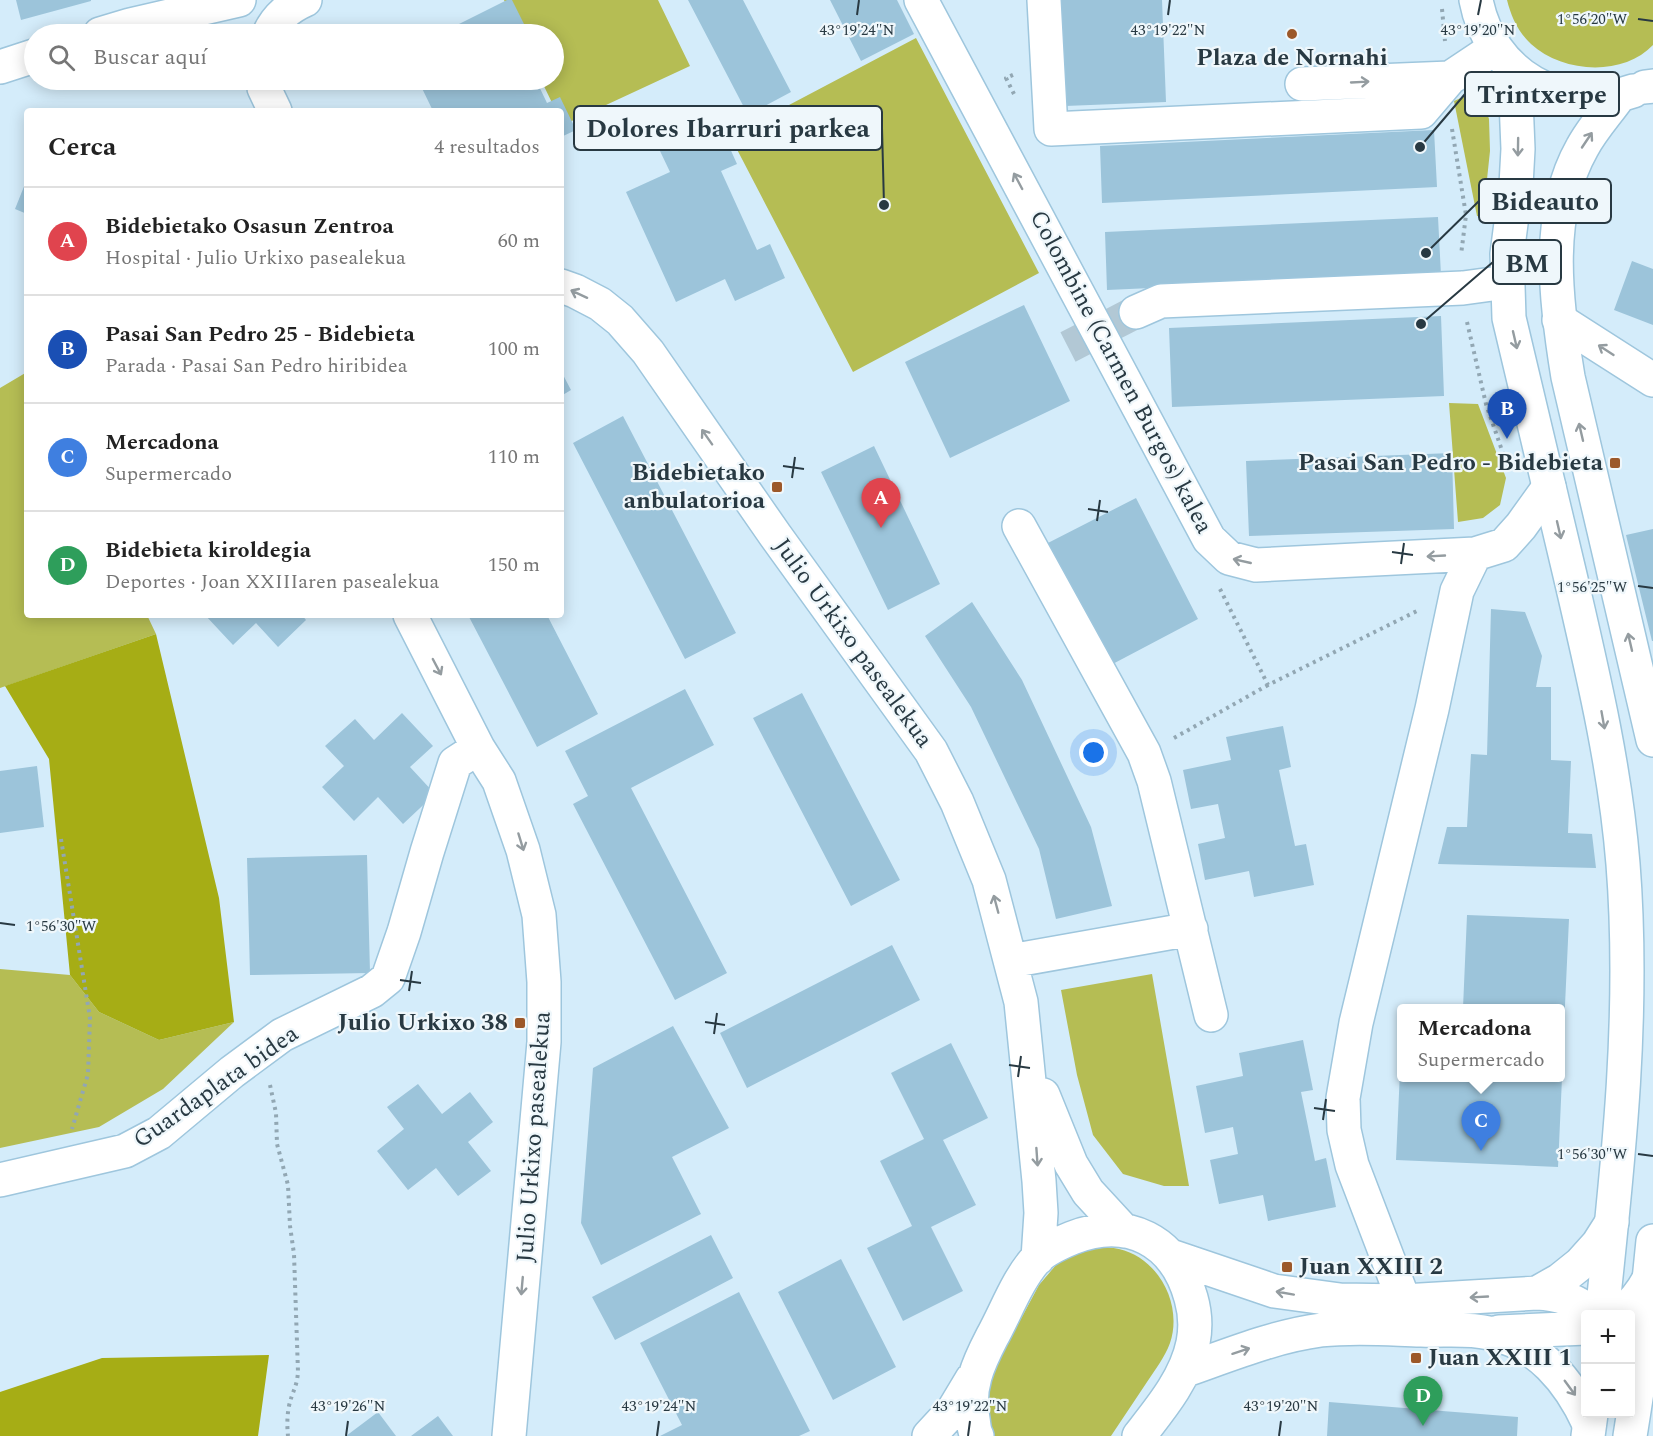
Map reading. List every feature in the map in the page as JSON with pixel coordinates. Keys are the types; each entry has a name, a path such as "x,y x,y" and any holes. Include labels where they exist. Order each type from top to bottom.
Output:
{"street":[{"path":"134,24 238,0"},
{"path":"275,24 289,7 305,0"},
{"name":"Colombine (Carmen Burgos) kalea","path":"921,0 1209,539 1229,558 1256,565 1475,554 1504,545 1549,487"},
{"path":"1044,0 1051,129 1421,112 1450,78"},
{"path":"1476,0 1479,18 1504,58 1530,82 1562,94 1597,99 1643,87"},
{"path":"1302,84 1450,78 1504,58"},
{"path":"1504,58 1516,100 1518,149 1516,185 1506,254 1509,318 1600,703 1614,782 1623,864 1627,952 1626,1049 1602,1310"},
{"path":"0,67 24,59"},
{"path":"1643,87 1582,148 1570,174 1557,242 1556,279 1559,320 1568,377 1653,740"},
{"path":"265,90 274,108"},
{"path":"1136,312 1161,301 1463,288 1506,282"},
{"name":"Julio Urkixo pasealekua","path":"564,287 600,304 620,320 648,352 775,535 931,751 957,802 989,880 1021,1002 1040,1202 1038,1258"},
{"path":"1559,320 1653,380"},
{"path":"1019,526 1144,753 1154,781 1211,1015"},
{"path":"1404,1301 1352,1165 1344,1130 1343,1098 1356,1023 1432,709 1457,591 1475,554"},
{"name":"Julio Urkixo pasealekua","path":"412,618 478,748 499,781 523,850 539,915 544,982 544,1042 509,1436"},
{"name":"Guardaplata bidea","path":"0,1180 125,1150 159,1133 188,1107 282,1035 372,991 388,978 455,763 478,748"},
{"path":"1011,961 1191,929"},
{"name":"Julio Urkixo pasealekua","path":"1028,1057 1071,1164 1088,1192 1124,1231"},
{"path":"1537,1293 1560,1280 1580,1264 1598,1244 1612,1222"},
{"path":"929,1436 954,1409 972,1379 1022,1281 1038,1258 1059,1244 1084,1233 1104,1229 1140,1235 1158,1244 1171,1256 1186,1282 1194,1312 1194,1341 1186,1370 1139,1436"},
{"path":"1635,1373 1653,1241"},
{"path":"1171,1256 1274,1291 1341,1300 1404,1301 1537,1293 1555,1294 1572,1300 1587,1310"},
{"path":"1624,1310 1642,1292 1649,1279"},
{"path":"1186,1370 1241,1350 1321,1330 1356,1328 1489,1332 1581,1328"},
{"path":"1489,1332 1522,1345 1551,1366 1575,1394 1589,1425"},
{"path":"972,1379 970,1405 977,1436"},
{"path":"1630,1436 1631,1418"}],"path":[{"path":"1209,539 1213,576 1268,685"},
{"path":"1204,722 1268,685 1457,591"},
{"path":"61,839 90,1018 88,1074 72,1130 74,1163"},
{"path":"255,1055 267,1071 276,1113 277,1144 288,1185 294,1254 298,1372 297,1388 290,1402 287,1419 288,1436"}],"green space":[{"path":"504,0 658,0 690,66 564,125 564,108 555,108 546,90 564,90 564,24 515,24"},
{"path":"1507,0 1653,0 1653,45 1626,62 1609,66 1592,67 1559,61 1544,54 1526,39 1516,24"},
{"path":"916,38 1039,273 853,372 730,136"},
{"path":"1479,90 1489,119 1490,151 1483,217 1477,216 1454,101"},
{"path":"24,374 24,618 148,618 156,634 0,688 0,388"},
{"path":"1449,403 1478,404 1506,478 1500,505 1483,518 1458,522"},
{"path":"0,969 70,975 99,1012 159,1040 234,1022 163,1089 99,1127 0,1148"},
{"path":"1152,974 1189,1186 1164,1186 1123,1174 1093,1135 1077,1075 1061,990"},
{"path":"1097,1248 1116,1248 1133,1254 1146,1262 1164,1285 1173,1314 1170,1343 1165,1353 1111,1436 994,1436 987,1421 986,1393 994,1369 1039,1285 1056,1265 1076,1252"}],"shaded area":[{"path":"156,634 219,898 234,1022 159,1040 99,1012 70,975 49,759 5,686"},
{"path":"269,1355 258,1436 0,1436 0,1392 102,1358"}],"building":[{"path":"16,0 91,0 91,1 21,20"},
{"path":"507,0 512,0 524,24 459,24"},
{"path":"688,0 743,0 791,92 748,115"},
{"path":"830,0 897,0 914,34 861,61"},
{"path":"1061,0 1162,0 1166,102 1065,106"},
{"path":"423,90 541,90 547,103 560,97 576,130 564,136 564,108 432,108"},
{"path":"719,124 737,164 721,171 757,250 770,244 785,278 735,301 725,279 676,302 626,192 670,172 660,151"},
{"path":"1434,130 1437,187 1102,203 1100,146"},
{"path":"24,186 24,213 15,209"},
{"path":"1438,217 1441,275 1107,290 1105,232"},
{"path":"1632,261 1653,269 1653,325 1614,310"},
{"path":"1024,305 1070,401 950,458 905,362"},
{"path":"1441,316 1444,396 1172,407 1169,328"},
{"path":"564,377 571,390 564,394"},
{"path":"623,416 736,633 685,659 573,443"},
{"path":"874,446 940,584 888,610 821,472"},
{"path":"1452,453 1454,529 1249,536 1246,461"},
{"path":"1136,498 1198,619 1107,667 1044,545"},
{"path":"1653,529 1653,641 1652,641 1626,535"},
{"path":"972,602 1022,680 1091,827 1112,906 1056,919 1039,849 971,707 925,636"},
{"path":"1491,609 1525,612 1542,656 1536,687 1551,687 1551,760 1571,761 1568,833 1592,834 1596,868 1438,864 1447,827 1467,827 1471,754 1487,755"},
{"path":"208,618 304,618 306,620 278,647 256,623 233,645"},
{"path":"470,618 549,618 598,714 537,747"},
{"path":"685,689 714,745 631,788 727,973 675,1000 573,804 588,796 565,751"},
{"path":"802,693 900,880 851,906 753,718"},
{"path":"402,713 433,746 410,767 435,794 403,824 378,797 354,821 322,787 344,766 325,746 355,719 374,740"},
{"path":"1283,726 1291,767 1279,770 1295,846 1306,844 1314,885 1254,897 1249,871 1205,880 1198,844 1225,838 1218,804 1191,809 1183,770 1231,760 1226,737"},
{"path":"37,766 44,827 0,833 0,771"},
{"path":"367,855 370,973 250,975 247,858"},
{"path":"1467,915 1569,919 1565,1005 1463,1004"},
{"path":"892,945 920,1000 747,1088 720,1033"},
{"path":"673,1026 729,1128 672,1157 701,1214 601,1265 581,1223 593,1068"},
{"path":"1303,1040 1313,1090 1301,1092 1315,1161 1326,1158 1336,1207 1268,1221 1263,1195 1219,1204 1210,1160 1238,1154 1233,1127 1205,1133 1196,1086 1243,1076 1239,1053"},
{"path":"951,1043 988,1118 943,1140 976,1205 931,1227 963,1291 903,1321 867,1248 912,1226 880,1161 924,1139 891,1073"},
{"path":"1400,1082 1562,1082 1558,1167 1396,1160"},
{"path":"418,1084 442,1114 470,1092 493,1122 468,1142 491,1171 458,1196 436,1168 408,1190 377,1151 404,1129 387,1107"},
{"path":"711,1235 733,1278 615,1340 592,1297"},
{"path":"841,1259 896,1367 833,1400 778,1292"},
{"path":"739,1292 810,1431 799,1436 660,1436 682,1425 640,1343"},
{"path":"1329,1402 1518,1417 1517,1436 1327,1436"},
{"path":"378,1412 396,1436 346,1436"},
{"path":"438,1416 453,1436 411,1436"}],"tunnel":[{"path":"1068,347 1136,312"}],"place":[{"name":"Plaza de Nornahi","path":"1292,34"},
{"name":"Trintxerpe","path":"1420,147"},
{"name":"Dolores Ibarruri parkea","path":"884,205"},
{"name":"Bideauto","path":"1426,253"},
{"name":"BM","path":"1421,324"},
{"name":"Pasai San Pedro 25 - Bidebieta","path":"1507,439"},
{"name":"Pasai San Pedro - Bidebieta","path":"1615,463"},
{"name":"Bidebietako anbulatorioa","path":"777,487"},
{"name":"Bidebietako Osasun Zentroa","path":"881,528"},
{"name":"Julio Urkixo 38","path":"520,1023"},
{"name":"Mercadona","path":"1481,1151"},
{"name":"Juan XXIII 2","path":"1287,1267"},
{"name":"Juan XXIII 1","path":"1416,1358"},
{"name":"Bidebieta kiroldegia","path":"1423,1426"}]}
